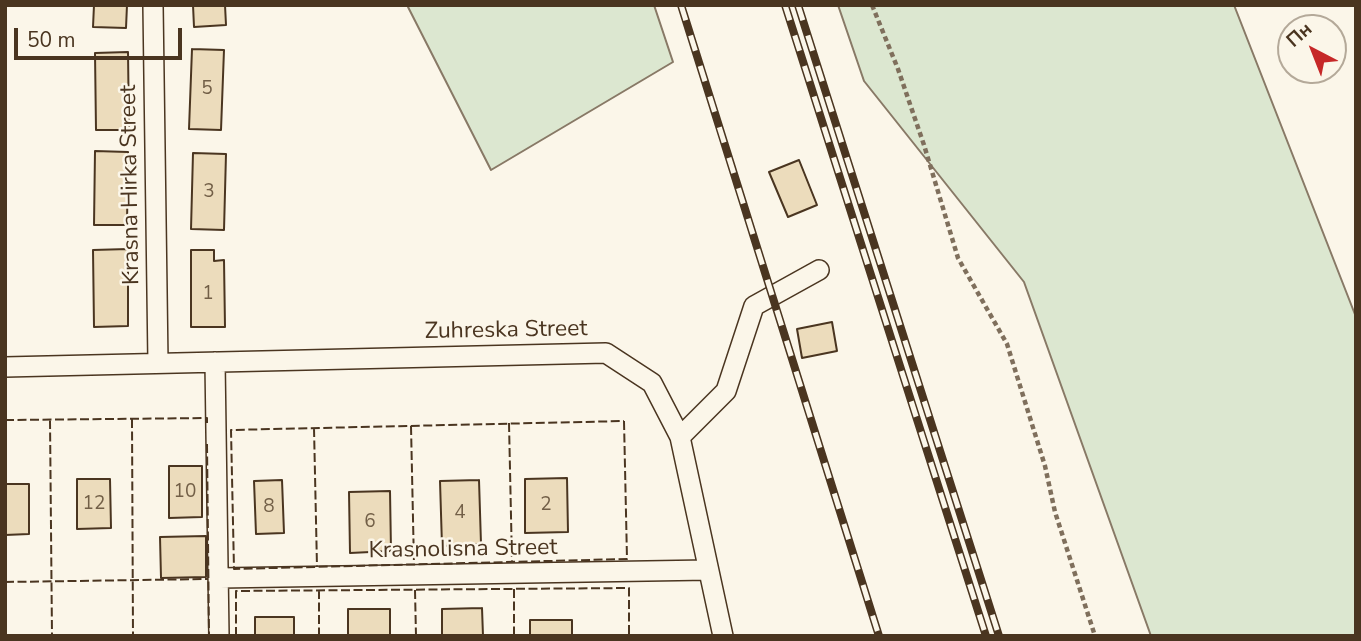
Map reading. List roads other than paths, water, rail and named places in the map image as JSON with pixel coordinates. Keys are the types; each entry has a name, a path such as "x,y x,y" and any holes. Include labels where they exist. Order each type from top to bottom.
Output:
{"street":[{"name":"Krasna Hirka Street","path":"153,5 158,363"},
{"path":"680,437 726,391 754,306 819,270"},
{"name":"Zuhreska Street","path":"5,367 606,353 652,383 680,437 723,636"},
{"path":"215,362 219,636"},
{"name":"Krasnolisna Street","path":"220,578 708,570"}],"railway":[{"path":"681,5 879,636"},
{"path":"785,5 986,636"},
{"path":"798,5 999,636"}]}
